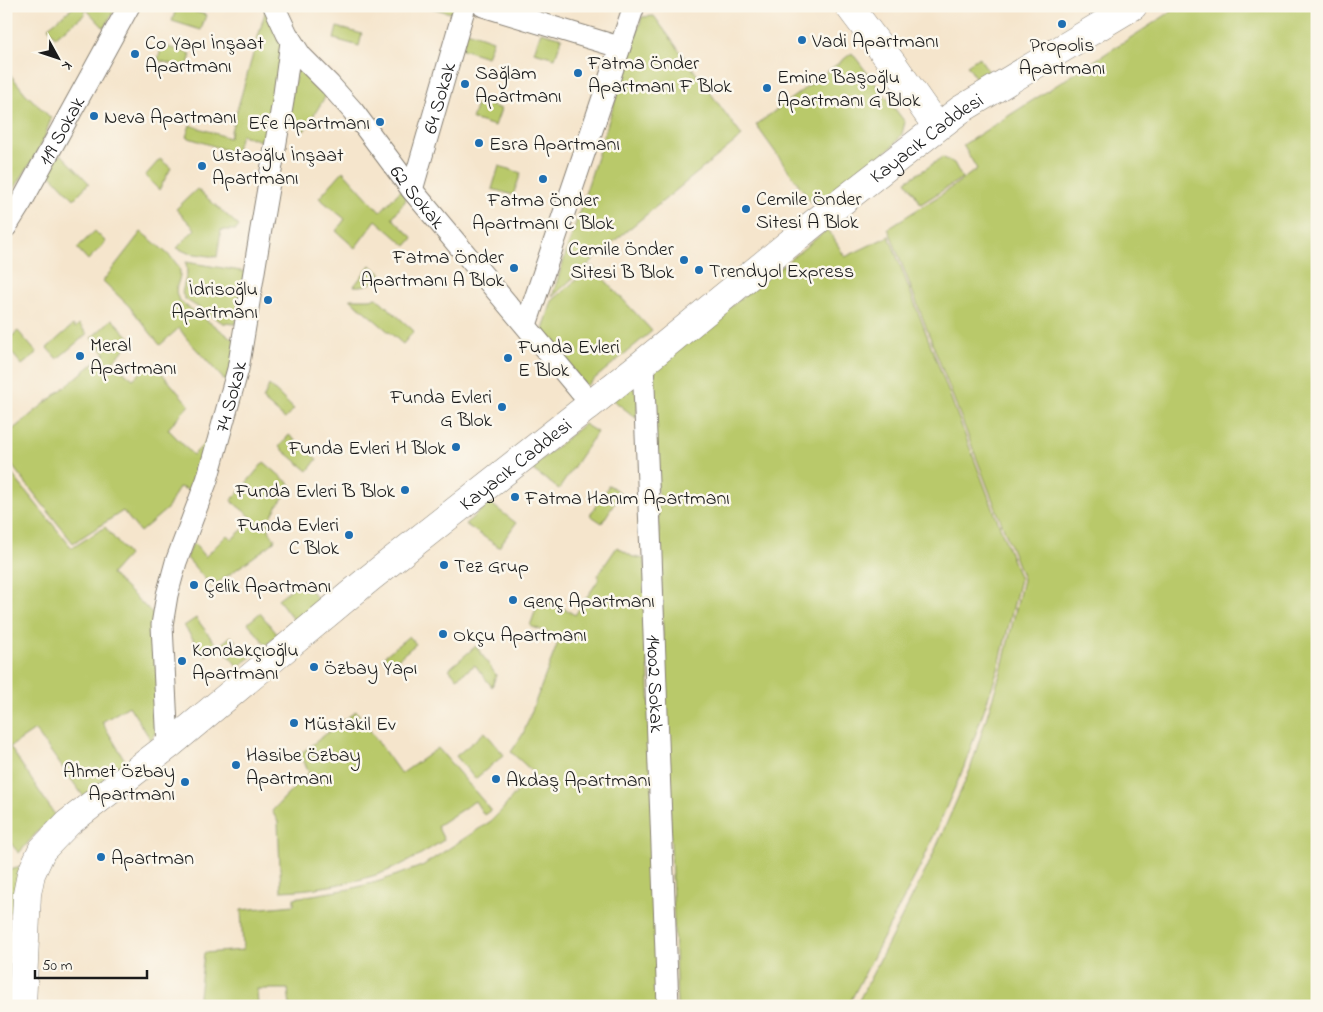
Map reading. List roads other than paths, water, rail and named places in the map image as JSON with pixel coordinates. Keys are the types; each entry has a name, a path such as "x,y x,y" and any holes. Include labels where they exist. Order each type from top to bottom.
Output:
{"main road":[{"path":"849,6 937,127"},
{"name":"Kayacık Caddesi","path":"22,1006 27,894 31,874 42,850 68,823 168,746 370,578 643,363 813,224 937,127 960,110 1133,6"}],"street":[{"name":"119 Sokak","path":"6,227 129,6"},
{"name":"62 Sokak","path":"274,6 291,42 304,60 353,111 412,190 591,404"},
{"name":"64 Sokak","path":"412,190 464,6"},
{"path":"483,6 619,47"},
{"path":"526,325 634,6"},
{"name":"74 Sokak","path":"168,746 163,617 176,562 207,480 238,369 283,102 291,42"},
{"name":"14002 Sokak","path":"643,363 668,1006"}],"place":[{"name":"Propolis Apartmanı","path":"1062,24"},
{"name":"Vadi Apartmanı","path":"802,40"},
{"name":"Co Yapı İnşaat Apartmanı","path":"135,54"},
{"name":"Fatma Önder Apartmanı F Blok","path":"578,73"},
{"name":"Sağlam Apartmanı","path":"465,84"},
{"name":"Emine Başoğlu Apartmanı G Blok","path":"767,88"},
{"name":"Neva Apartmanı","path":"94,116"},
{"name":"Efe Apartmanı","path":"380,122"},
{"name":"Esra Apartmanı","path":"479,143"},
{"name":"Ustaoğlu İnşaat Apartmanı","path":"202,166"},
{"name":"Fatma Önder Apartmanı C Blok","path":"543,179"},
{"name":"Cemile Önder Sitesi A Blok","path":"746,209"},
{"name":"Cemile Önder Sitesi B Blok","path":"684,260"},
{"name":"Fatma Önder Apartmanı A Blok","path":"514,268"},
{"name":"Trendyol Express","path":"699,270"},
{"name":"İdrisoğlu Apartmanı","path":"268,300"},
{"name":"Meral Apartmanı","path":"80,356"},
{"name":"Funda Evleri E Blok","path":"508,358"},
{"name":"Funda Evleri G Blok","path":"502,407"},
{"name":"Funda Evleri H Blok","path":"456,447"},
{"name":"Funda Evleri B Blok","path":"405,490"},
{"name":"Fatma Hanım Apartmanı","path":"515,497"},
{"name":"Funda Evleri C Blok","path":"349,535"},
{"name":"Tez Grup","path":"444,565"},
{"name":"Çelik Apartmanı","path":"194,585"},
{"name":"Genç Apartmanı","path":"513,600"},
{"name":"Okçu Apartmanı","path":"443,634"},
{"name":"Kondakçıoğlu Apartmanı","path":"182,661"},
{"name":"Özbay Yapı","path":"314,667"},
{"name":"Müstakil Ev","path":"294,723"},
{"name":"Hasibe Özbay Apartmanı","path":"236,765"},
{"name":"Akdaş Apartmanı","path":"496,779"},
{"name":"Ahmet Özbay Apartmanı","path":"185,782"},
{"name":"Apartman","path":"101,857"}]}
